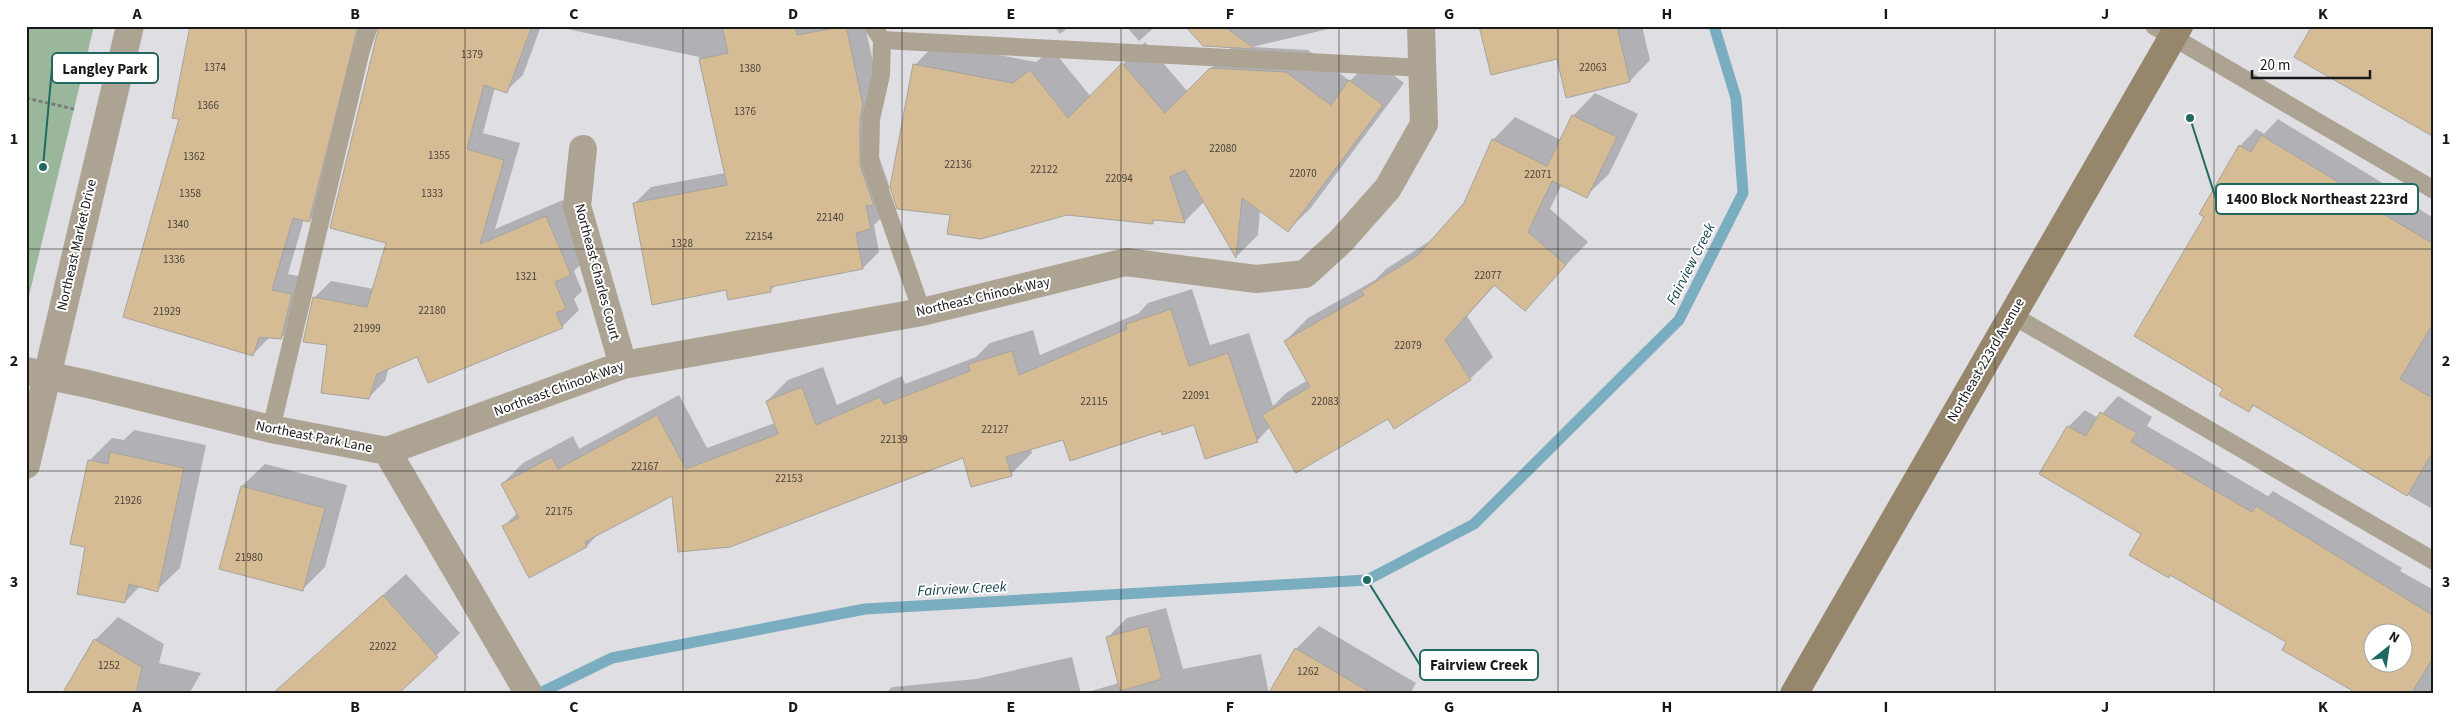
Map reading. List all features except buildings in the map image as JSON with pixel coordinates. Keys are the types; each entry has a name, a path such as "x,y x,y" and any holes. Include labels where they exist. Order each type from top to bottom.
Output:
{"main road":[{"name":"Northeast 223rd Avenue","path":"1794,694 2012,316 2168,30"}],"street":[{"name":"Northeast Market Drive","path":"26,465 36,373 108,117 130,26"},
{"name":"Northeast Chinook Way","path":"387,451 623,364 922,312 1126,262 1256,279 1305,274 1342,241 1388,188 1424,124 1424,68 1421,26"},
{"name":"Northeast Charles Court","path":"583,149 577,206 623,364"},
{"name":"Northeast Park Lane","path":"36,373 271,429 387,451 529,694"}],"lane":[{"path":"271,429 359,60 369,26"},
{"path":"2168,30 2434,190"},
{"path":"922,312 870,162 870,119 880,75 878,33 1424,68"},
{"path":"2012,316 2434,561"}],"path":[{"path":"26,98 108,117"}],"green space":[{"path":"26,26 94,26 26,308"}],"waterway":[{"name":"Fairview Creek","path":"538,694 612,658 865,609 1367,580 1474,524 1679,320 1743,193 1736,98 1714,26"}],"place":[{"name":"1400 Block Northeast 223rd","path":"2190,118"},
{"name":"Langley Park","path":"43,167"},
{"name":"Fairview Creek","path":"1367,580"}]}
